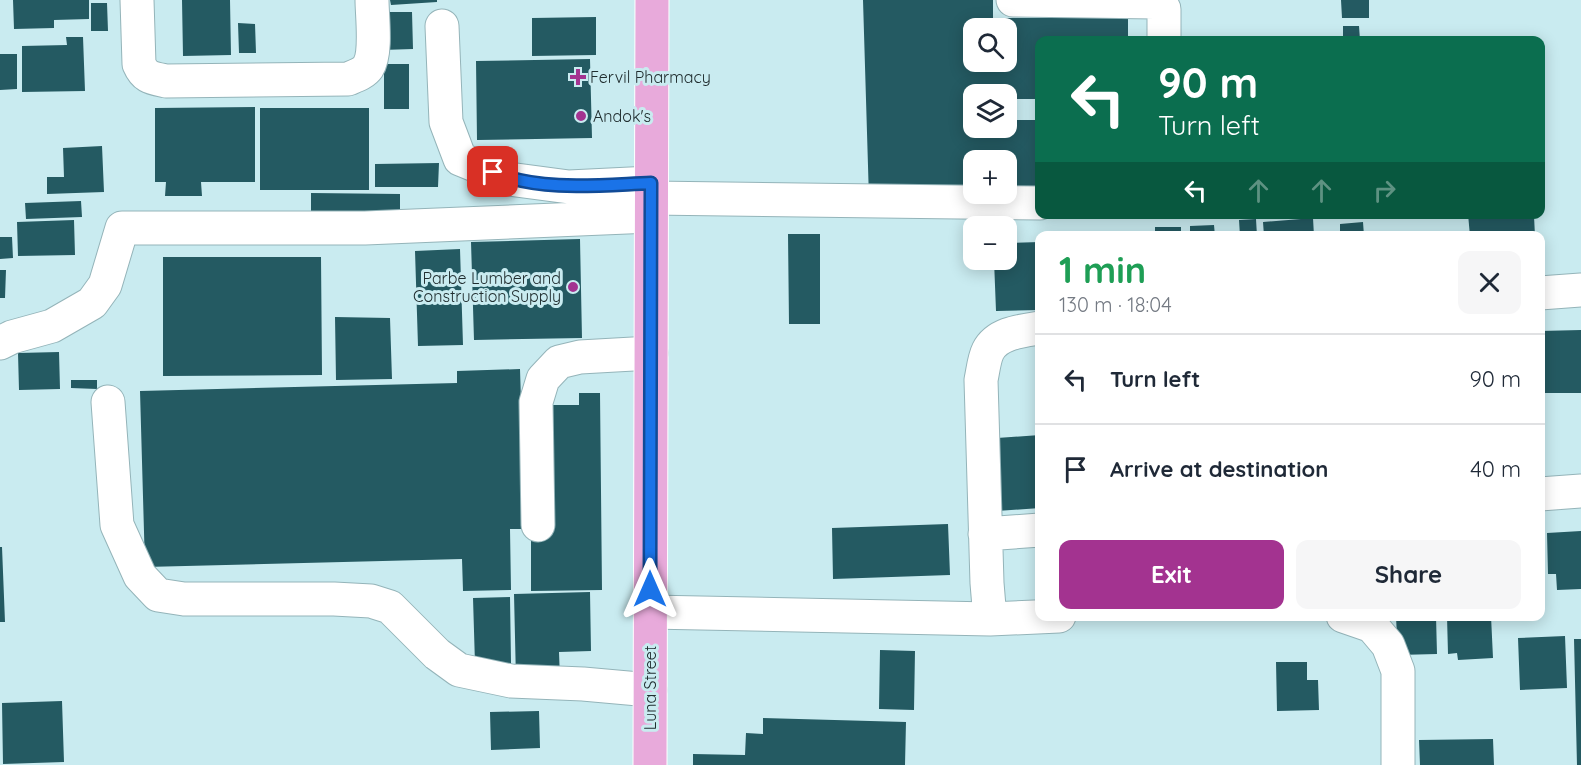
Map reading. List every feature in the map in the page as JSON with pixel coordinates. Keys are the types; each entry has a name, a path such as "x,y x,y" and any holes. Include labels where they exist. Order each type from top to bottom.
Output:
{"main road":[{"name":"Luna Street","path":"650,765 652,0"}],"street":[{"path":"137,0 139,64 143,74 153,79 178,81 348,79 354,77 369,66 373,37 372,0"},
{"path":"1013,0 1155,2 1164,9 1164,36"},
{"path":"442,26 446,122 460,159 509,179 651,199"},
{"path":"0,343 12,337 52,326 92,303 105,285 122,228 365,228 651,199 1035,203"},
{"path":"1545,293 1581,290"},
{"path":"990,619 981,380 988,351 999,338 1035,329"},
{"path":"538,525 536,402 543,379 559,362 580,357 651,352"},
{"path":"108,402 117,525 140,576 158,595 184,599 371,601 390,607 436,654 459,670 511,681 650,690"},
{"path":"1545,494 1581,491"},
{"path":"985,534 1035,530"},
{"path":"650,612 990,619 1035,617"},
{"path":"1358,621 1372,626 1388,645 1398,671 1398,765"}],"building":[{"path":"13,0 89,0 89,19 54,20 54,28 14,29"},
{"path":"182,0 230,0 231,55 183,56"},
{"path":"390,0 437,0 437,2 391,5"},
{"path":"863,0 993,0 993,18 963,18 963,72 1017,72 1017,18 1128,18 1128,36 1035,36 1035,99 1017,99 1017,84 963,84 963,138 1017,138 1017,120 1035,120 1035,199 1017,199 1017,150 963,150 963,199 869,199"},
{"path":"1341,0 1369,0 1369,18 1342,18"},
{"path":"91,3 107,3 108,31 91,31"},
{"path":"381,12 412,12 413,49 382,50"},
{"path":"596,17 596,55 532,56 532,18"},
{"path":"238,23 255,24 256,53 239,53"},
{"path":"1343,26 1359,26 1360,36 1343,36"},
{"path":"66,37 83,37 85,91 22,92 22,46 67,45"},
{"path":"0,54 17,54 17,89 0,90"},
{"path":"590,59 592,138 477,140 476,61"},
{"path":"384,64 409,64 409,109 384,109"},
{"path":"255,107 255,182 201,182 202,196 165,196 166,182 155,182 155,108"},
{"path":"260,108 369,108 369,190 260,190"},
{"path":"102,146 104,192 47,194 47,177 64,177 63,148"},
{"path":"439,163 438,187 375,187 375,164"},
{"path":"311,193 400,194 400,220 311,219"},
{"path":"81,201 82,217 26,219 25,203"},
{"path":"1256,219 1257,231 1240,231 1239,220"},
{"path":"1313,219 1314,231 1264,231 1263,222"},
{"path":"1468,219 1534,219 1535,231 1470,231"},
{"path":"74,220 75,255 18,256 17,222"},
{"path":"1363,222 1364,231 1340,231 1340,224"},
{"path":"1214,225 1215,231 1190,231 1190,226"},
{"path":"1155,227 1181,227 1181,231 1155,231"},
{"path":"788,234 820,234 820,324 789,324"},
{"path":"0,237 12,237 13,258 0,259"},
{"path":"580,239 582,338 474,340 471,242"},
{"path":"1035,242 1035,310 996,311 994,270 1017,270 1017,243"},
{"path":"460,249 463,345 418,346 415,251"},
{"path":"163,257 321,257 322,375 163,376"},
{"path":"0,270 6,270 5,298 0,298"},
{"path":"335,317 390,318 392,379 336,380"},
{"path":"1581,330 1581,393 1545,393 1545,331"},
{"path":"59,352 60,389 19,390 18,353"},
{"path":"520,369 525,529 510,529 511,590 463,591 462,559 145,567 140,391 457,383 457,371"},
{"path":"71,380 97,380 97,389 71,388"},
{"path":"579,393 600,393 602,590 531,591 531,533 550,405 579,405"},
{"path":"1035,435 1035,508 997,511 983,439"},
{"path":"948,524 950,575 833,579 832,528"},
{"path":"1581,531 1581,589 1557,590 1556,574 1548,574 1547,533"},
{"path":"0,547 2,547 5,622 0,622"},
{"path":"590,592 591,651 559,652 560,679 516,680 514,594"},
{"path":"510,597 511,663 475,664 473,598"},
{"path":"1396,621 1436,621 1437,654 1398,655"},
{"path":"1447,621 1491,621 1493,658 1458,660 1457,653 1448,654"},
{"path":"1565,636 1567,688 1520,690 1518,638"},
{"path":"1574,639 1581,639 1581,765 1577,765"},
{"path":"880,650 915,651 914,710 879,709"},
{"path":"1276,662 1307,662 1307,680 1318,680 1319,710 1277,711"},
{"path":"62,701 64,762 3,764 2,703"},
{"path":"539,711 540,748 491,750 490,712"},
{"path":"763,718 906,722 905,765 693,765 693,754 745,755 746,733 763,734"},
{"path":"1493,739 1494,765 1420,765 1419,740"}],"place":[{"name":"Fervil Pharmacy","path":"578,77"},
{"name":"Andok's","path":"581,116"},
{"name":"Parbe Lumber and Construction Supply","path":"573,287"}],"route":[{"path":"493,172 509,179 569,187 651,183 650,589"}]}
